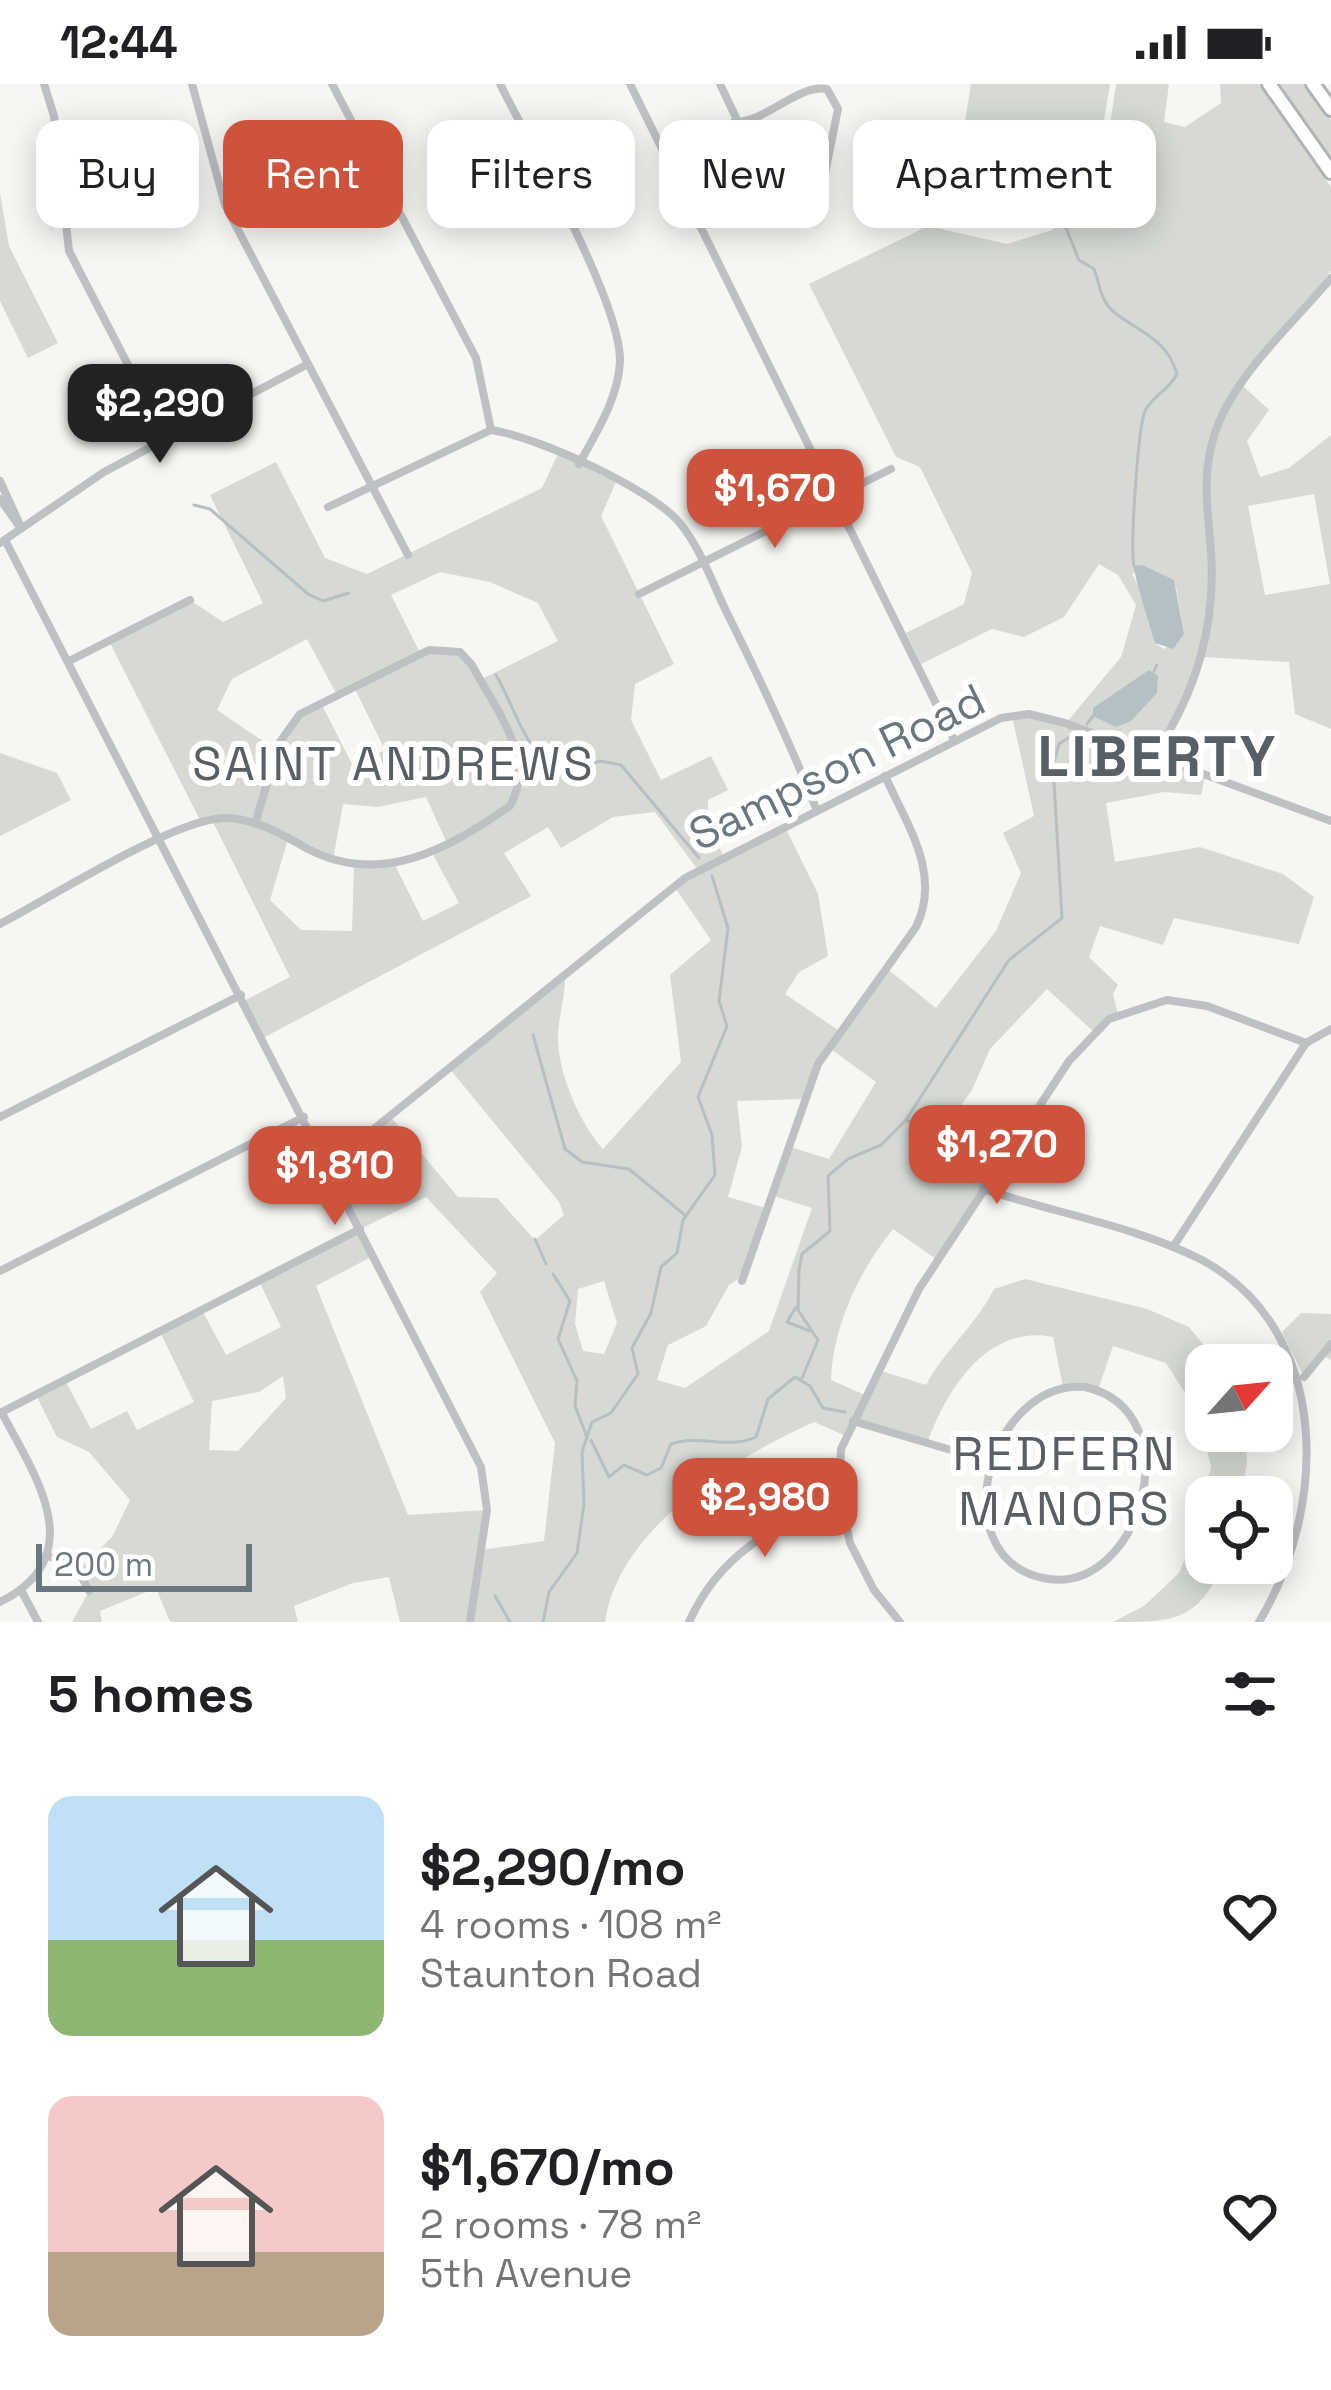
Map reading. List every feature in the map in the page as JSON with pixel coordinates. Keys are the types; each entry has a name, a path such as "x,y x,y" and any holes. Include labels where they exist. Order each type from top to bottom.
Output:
{"highway":[{"path":"1269,84 1331,172"},
{"path":"1313,84 1331,109"}],"street":[{"path":"44,84 54,116 69,251 166,438"},
{"path":"192,84 225,205 407,555"},
{"path":"332,84 476,358 491,430"},
{"path":"500,84 603,295 619,340 612,399 579,464"},
{"path":"630,84 954,740"},
{"path":"720,84 733,120"},
{"path":"814,87 827,89 838,109 820,193 782,214 734,122 748,122 814,87"},
{"path":"1156,753 1190,696 1204,655 1212,572 1206,478 1216,427 1238,390 1331,278"},
{"path":"308,364 166,438 3,542 71,660 484,1475 487,1510 470,1622"},
{"path":"328,507 491,430 579,464 665,509 702,562 782,724 817,811"},
{"path":"639,594 892,469"},
{"path":"0,481 21,527"},
{"path":"0,499 21,527"},
{"path":"71,660 190,600"},
{"path":"0,924 162,840 212,820 255,824 344,865 380,868 418,856 510,806 519,790 520,759 472,664 460,652 429,650 300,714 278,746 255,824"},
{"name":"Sampson Road","path":"329,1165 674,886 1001,718 1029,714 1156,753 1331,820"},
{"path":"742,1281 818,1064 916,927 925,906 925,866 885,776"},
{"path":"0,1117 241,995"},
{"path":"899,1622 863,1573 841,1503 839,1458 919,1288 1084,1042 1126,1010 1154,1001 1197,1003 1306,1043"},
{"path":"1173,1247 1306,1043 1331,1029"},
{"path":"0,1271 304,1117"},
{"path":"983,1189 1173,1247 1221,1271 1258,1301 1282,1332 1304,1377 1311,1453 1306,1499 1284,1575 1259,1622"},
{"path":"0,1603 21,1590 46,1555 48,1505 1,1413 360,1229"},
{"path":"1304,1377 1331,1344"},
{"path":"1077,1386 1106,1393 1127,1409 1142,1433 1147,1460 1120,1547 1095,1571 1063,1580 1024,1571 996,1544 986,1506 995,1463 1010,1423 1025,1403 1049,1390 1077,1386"},
{"path":"853,1421 995,1463"},
{"path":"689,1622 716,1576 750,1543 787,1522 841,1503"},
{"path":"46,1555 78,1570 89,1591"},
{"path":"21,1590 38,1622"}],"shaded area":[{"path":"971,84 1110,84 1104,120 965,120"},
{"path":"1116,84 1169,84 1164,122 1185,127 1221,103 1220,84 1259,84 1331,187 1331,271 1242,385 1269,410 1247,441 1260,477 1289,468 1331,435 1331,729 1295,714 1289,662 1203,657 1159,754 1206,771 1201,795 1164,792 1106,803 1115,862 1200,847 1283,874 1314,897 1299,944 1174,918 1163,945 1100,926 1089,957 1118,985 1113,994 1118,1014 1094,1032 1047,989 990,1049 972,1090 941,1133 995,1172 936,1259 893,1229 850,1300 831,1380 865,1395 878,1370 926,1385 994,1289 1025,1279 1147,1309 1189,1327 1203,1344 1185,1344 1185,1393 1166,1363 1113,1346 1098,1390 1063,1387 1053,1337 1008,1340 989,1351 958,1382 927,1443 854,1421 846,1436 814,1422 716,1476 656,1526 632,1556 615,1588 605,1622 400,1622 389,1577 353,1583 294,1606 298,1622 170,1622 156,1588 100,1611 102,1622 72,1622 89,1591 78,1570 112,1537 130,1500 89,1452 57,1437 36,1395 65,1380 91,1429 127,1411 137,1430 194,1402 160,1332 202,1310 226,1355 281,1327 259,1281 359,1229 329,1165 390,1116 458,1197 497,1198 535,1240 564,1215 559,1202 449,1068 565,974 558,1034 563,1070 579,1113 603,1149 681,1062 670,975 711,940 674,886 698,870 655,812 613,817 561,848 548,827 504,853 531,896 263,1038 244,1001 290,977 212,820 201,822 109,641 190,600 223,622 263,603 210,495 276,462 325,558 367,574 542,488 558,454 616,482 601,516 674,664 635,684 631,720 661,780 711,756 728,790 708,800 708,823 724,857 785,827 818,894 828,956 799,972 785,994 838,1030 886,968 936,1008 996,931 1021,873 1003,833 1034,816 1012,716 1066,723 1121,657 1136,605 1118,575 1099,564 1064,617 1024,637 992,629 921,664 906,633 964,604 972,573 920,467 896,457 809,284 924,228 1007,244 1052,230 1156,228 1156,120 1111,120","holes":["1314,494 1330,584 1265,595 1248,506","1148,568 1176,587 1184,634 1164,649 1155,643 1147,602 1132,574","440,572 490,582 538,603 558,641 480,680 460,652 420,653 391,595","307,639 337,695 354,687 385,750 353,766 321,703 289,726 276,750 217,710 232,679","426,797 446,841 430,849 459,903 423,921 395,865 354,867 352,931 301,930 270,900 288,839 333,860 343,804 378,807","828,1047 876,1082 829,1159 787,1146 771,1195 812,1208 769,1331 685,1388 657,1380 668,1345 706,1326 729,1285 744,1275 766,1208 728,1197 742,1147 737,1101 803,1099","426,1197 497,1273 480,1292 555,1443 544,1541 481,1550 487,1510 408,1515 316,1286 373,1256 360,1229","604,1281 617,1323 604,1354 583,1351 575,1324 578,1289","283,1376 286,1398 238,1451 209,1450 212,1401 259,1392"]},
{"path":"1276,84 1306,84 1331,120 1331,162"},
{"path":"0,193 9,246 58,343 28,358 0,301"},
{"path":"1134,566 1174,580 1184,634 1173,649 1155,643 1134,571"},
{"path":"1149,670 1158,676 1157,693 1131,721 1116,727 1093,716 1093,708"},
{"path":"0,753 57,773 71,800 0,836"},
{"path":"1301,1313 1331,1314 1331,1360 1323,1356 1304,1377 1293,1344 1288,1344 1282,1332"},
{"path":"1207,1452 1246,1452 1244,1476 1209,1476"},
{"path":"1185,1558 1185,1584 1213,1584 1193,1608 1167,1619 1113,1622 1144,1606 1179,1573"}],"waterway":[{"path":"1066,228 1079,260 1094,269 1106,303 1160,345 1177,374 1146,409 1143,419 1134,566"},
{"path":"194,505 210,509 308,594 323,601 349,593"},
{"path":"1154,671 1157,665"},
{"path":"496,675 530,743 550,766 563,774 600,761 621,765 699,858"},
{"path":"1087,724 1093,716"},
{"path":"802,1378 818,1340 798,1310 799,1270 802,1254 830,1231 828,1176 848,1159 881,1145 906,1120 1009,960 1062,918 1053,766 1059,744 1074,734"},
{"path":"543,1622 549,1592 577,1553 584,1504 582,1452 592,1422 611,1413 638,1374 632,1348 651,1313 661,1267 677,1253 683,1220 715,1175 712,1135 698,1097 727,1026 719,1001 728,928 712,876"},
{"path":"533,1035 565,1149 582,1162 629,1169 686,1216"},
{"path":"907,1120 939,1144"},
{"path":"535,1239 546,1264"},
{"path":"553,1274 570,1301 558,1339 577,1381 575,1406 587,1437"},
{"path":"796,1307 787,1322 810,1331"},
{"path":"591,1440 609,1477 624,1465 647,1475 661,1468 671,1444 756,1437 768,1399 795,1377 810,1386 823,1408 845,1412"},
{"path":"495,1596 510,1622"}],"district":[{"name":"LIBERTY","path":"1158,756"},
{"name":"SAINT ANDREWS","path":"394,763"},
{"name":"REDFERN MANORS","path":"1065,1480"}]}
